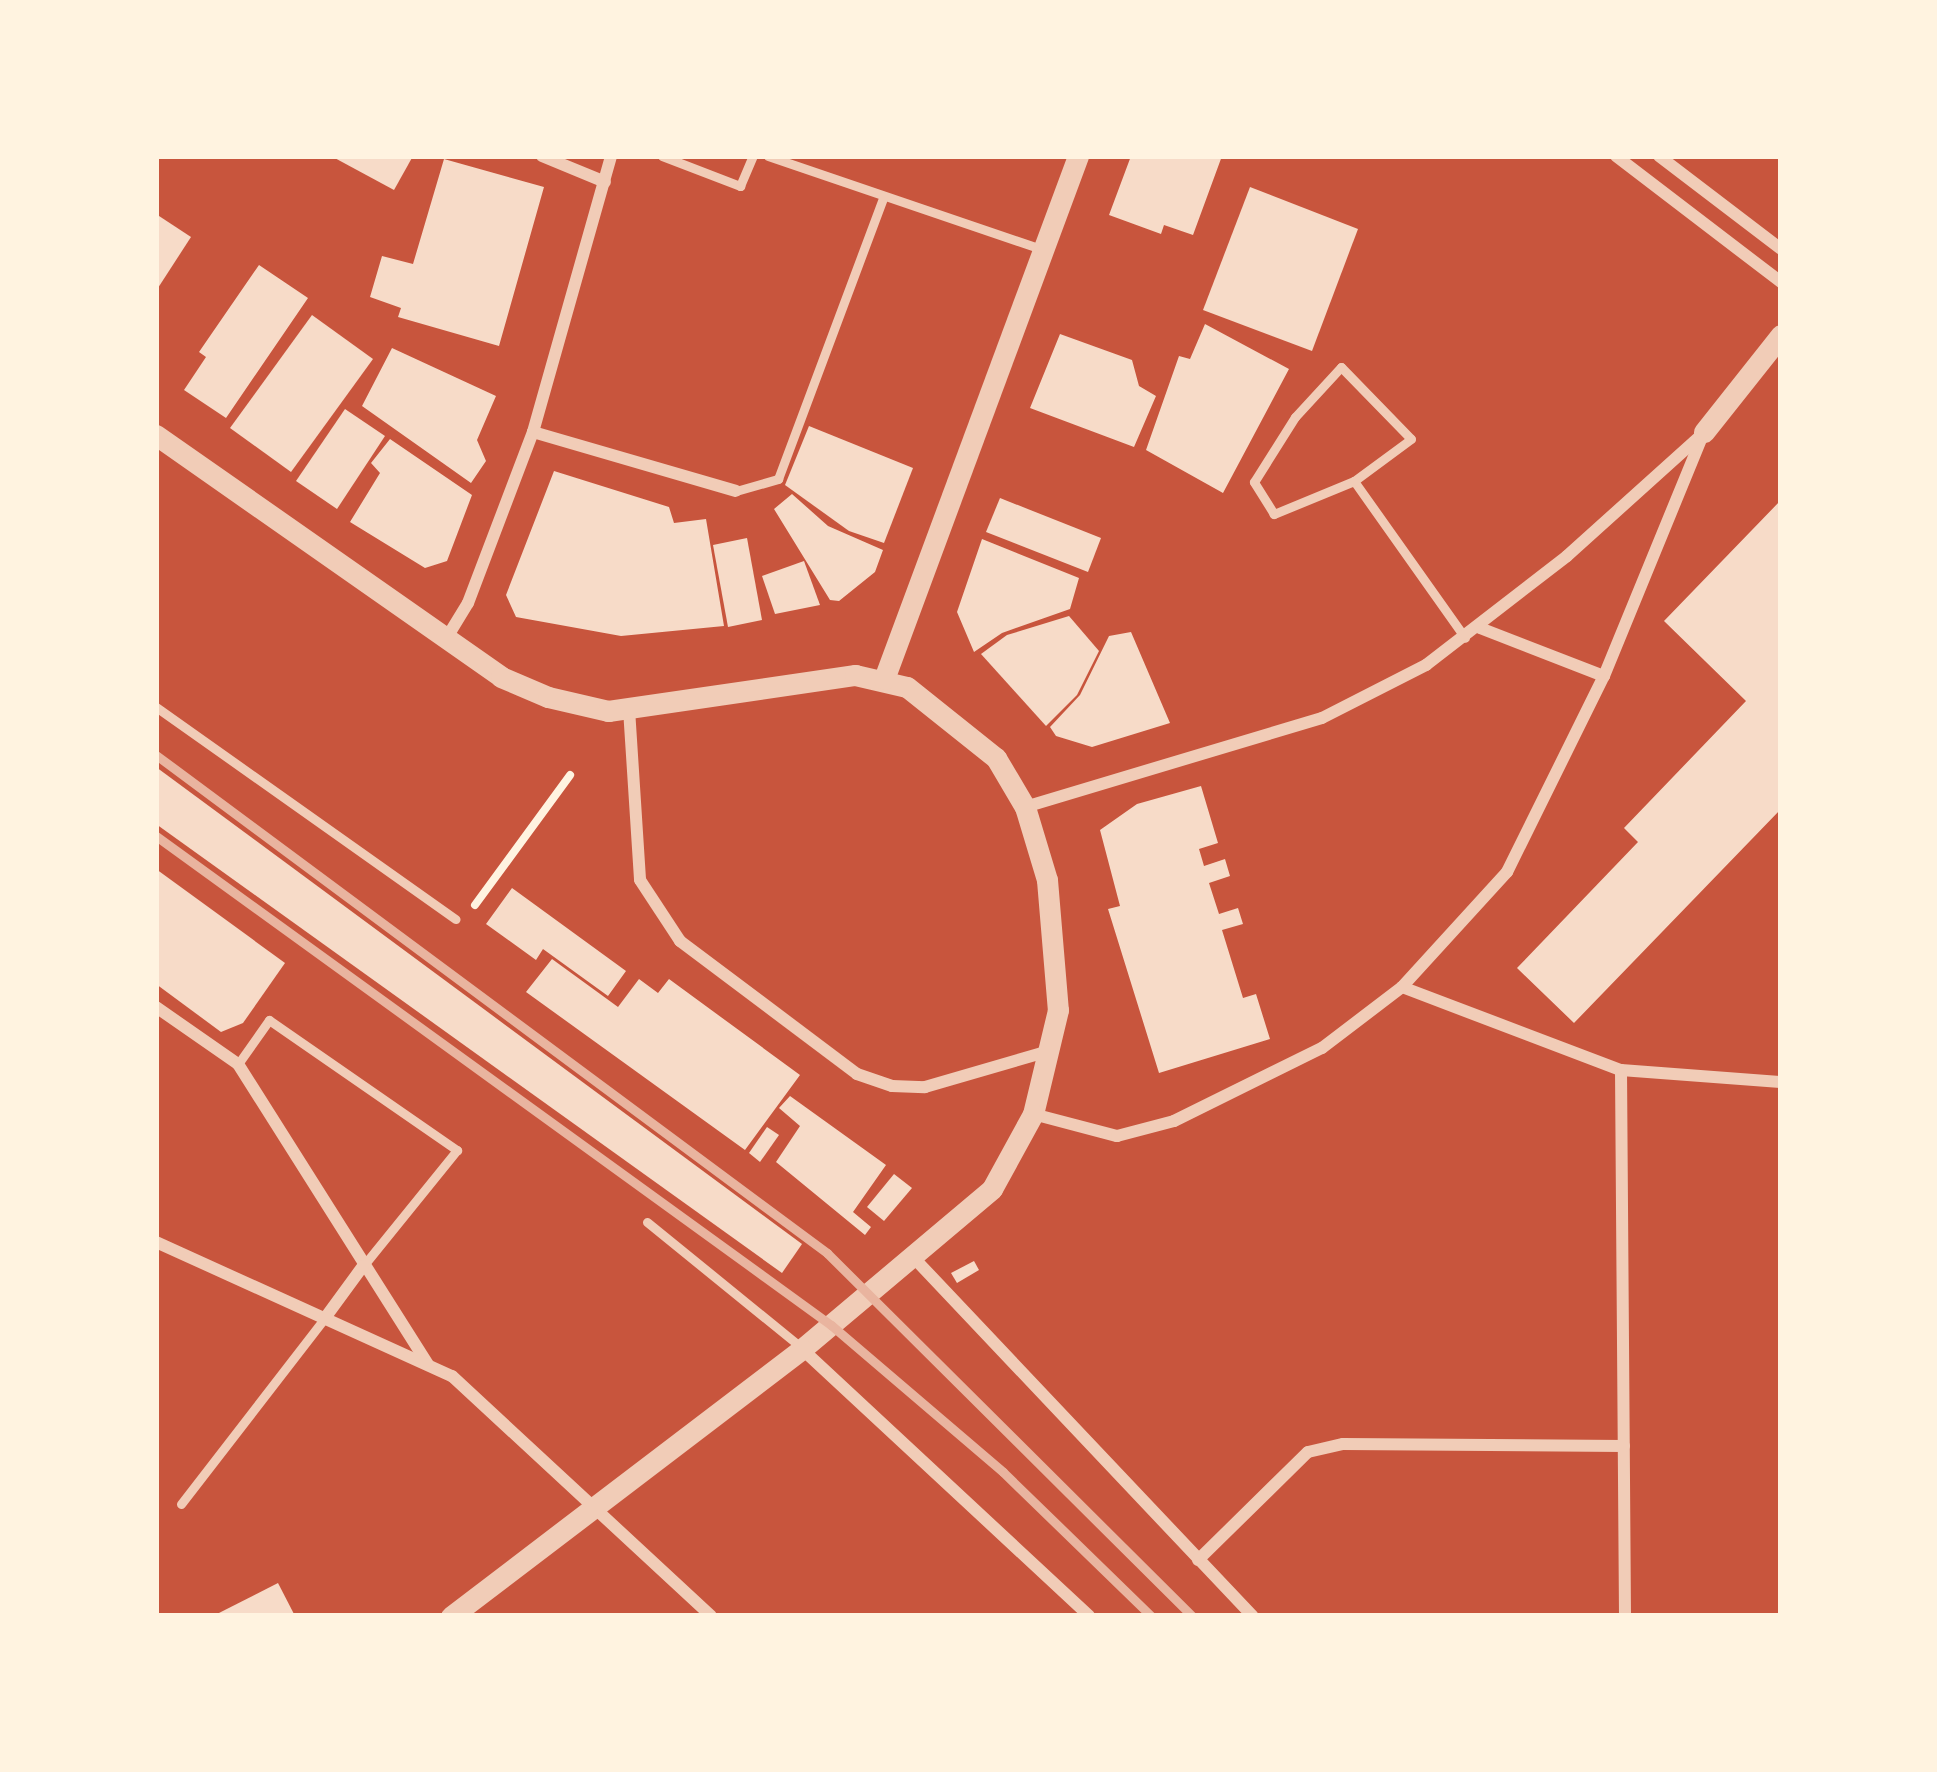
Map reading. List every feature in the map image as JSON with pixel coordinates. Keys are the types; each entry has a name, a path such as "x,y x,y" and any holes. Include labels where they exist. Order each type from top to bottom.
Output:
{"street":[{"path":"542,156 605,182"},
{"path":"446,639 468,603 533,432 611,156"},
{"path":"884,679 1078,156"},
{"path":"1616,156 1781,282"},
{"path":"1659,156 1781,248"},
{"path":"1024,807 1322,718 1465,638 1704,432 1781,335"},
{"path":"533,432 736,490"},
{"path":"1034,1114 1117,1136 1174,1120 1322,1048 1402,987 1507,872 1604,676 1704,432"},
{"path":"156,435 446,639 548,697 629,709 855,675 884,679 943,708 996,758 1024,807 1057,937 1051,1050 1034,1114 992,1189 802,1348 451,1616"},
{"path":"1480,628 1604,676"},
{"path":"629,709 640,880 680,941 857,1074 892,1086 925,1087 1051,1050"},
{"path":"1402,987 1622,1070 1781,1082"},
{"path":"156,1007 238,1064 428,1365"},
{"path":"1622,1070 1625,1616"},
{"path":"156,1241 452,1376 711,1616"},
{"path":"914,1258 1253,1616"},
{"path":"325,1318 363,1266"},
{"path":"802,1348 1089,1616"},
{"path":"1198,1560 1308,1452 1343,1444 1624,1446"}],"lane":[{"path":"662,156 740,186 753,156"},
{"path":"768,156 1043,250"},
{"path":"736,490 778,479 884,196"},
{"path":"1341,367 1411,439 1354,481 1274,514 1254,482 1294,417 1341,367"},
{"path":"1354,481 1465,638"},
{"path":"156,707 455,919"},
{"path":"238,1064 269,1020 457,1150 363,1266"},
{"path":"647,1222 802,1348"},
{"path":"181,1504 325,1318"}],"path":[{"path":"455,919 461,924 570,776"}],"building":[{"path":"331,156 413,156 394,190"},
{"path":"1131,156 1222,156 1193,235 1164,225 1161,234 1109,215"},
{"path":"444,159 544,187 499,346 398,317 401,308 370,297 382,256 413,264"},
{"path":"1250,187 1358,229 1312,351 1203,310"},
{"path":"156,214 191,237 156,291"},
{"path":"259,265 308,298 226,418 184,390 206,357 199,352"},
{"path":"312,315 373,359 291,472 230,428"},
{"path":"1205,324 1289,369 1223,493 1146,450 1179,356 1190,359"},
{"path":"1060,334 1132,360 1139,386 1156,396 1134,447 1030,408"},
{"path":"392,348 496,396 477,440 486,461 471,483 362,406"},
{"path":"345,409 385,436 337,509 296,481"},
{"path":"809,426 913,468 884,543 849,531 785,485"},
{"path":"390,439 472,495 447,561 425,568 350,522 380,473 371,463"},
{"path":"554,471 669,507 674,523 706,519 724,626 621,636 516,617 506,595"},
{"path":"792,494 828,526 883,550 875,572 839,601 830,600 774,509"},
{"path":"1000,498 1101,538 1088,572 986,532"},
{"path":"1781,500 1781,809 1574,1023 1517,968 1638,842 1624,828 1746,701 1664,621"},
{"path":"747,538 762,620 728,627 713,545"},
{"path":"982,539 1079,578 1070,609 1002,633 974,652 957,612"},
{"path":"804,561 820,605 775,614 762,576"},
{"path":"1069,616 1099,651 1077,695 1046,726 981,654 1007,635"},
{"path":"1131,632 1170,723 1092,747 1056,736 1050,727 1080,695 1109,636"},
{"path":"156,767 802,1244 782,1273 156,824"},
{"path":"1201,786 1218,843 1199,849 1204,866 1225,859 1230,876 1209,883 1219,914 1238,908 1243,924 1222,930 1243,998 1256,994 1270,1039 1159,1073 1108,909 1120,906 1100,830 1137,804"},
{"path":"156,869 285,963 243,1023 221,1032 156,984"},
{"path":"512,888 626,971 608,996 543,949 536,960 486,924"},
{"path":"552,959 618,1007 639,979 658,993 669,979 800,1075 745,1150 526,992"},
{"path":"790,1096 886,1165 853,1212 871,1227 865,1235 776,1162 800,1126 779,1108"},
{"path":"767,1127 779,1135 760,1162 749,1153"},
{"path":"894,1174 912,1188 884,1221 867,1207"},
{"path":"974,1261 979,1270 957,1283 951,1273"},
{"path":"278,1583 295,1616 213,1616"}],"railway":[{"path":"156,755 827,1253 1192,1616"},
{"path":"156,836 831,1325 1003,1472 1151,1616"}]}
